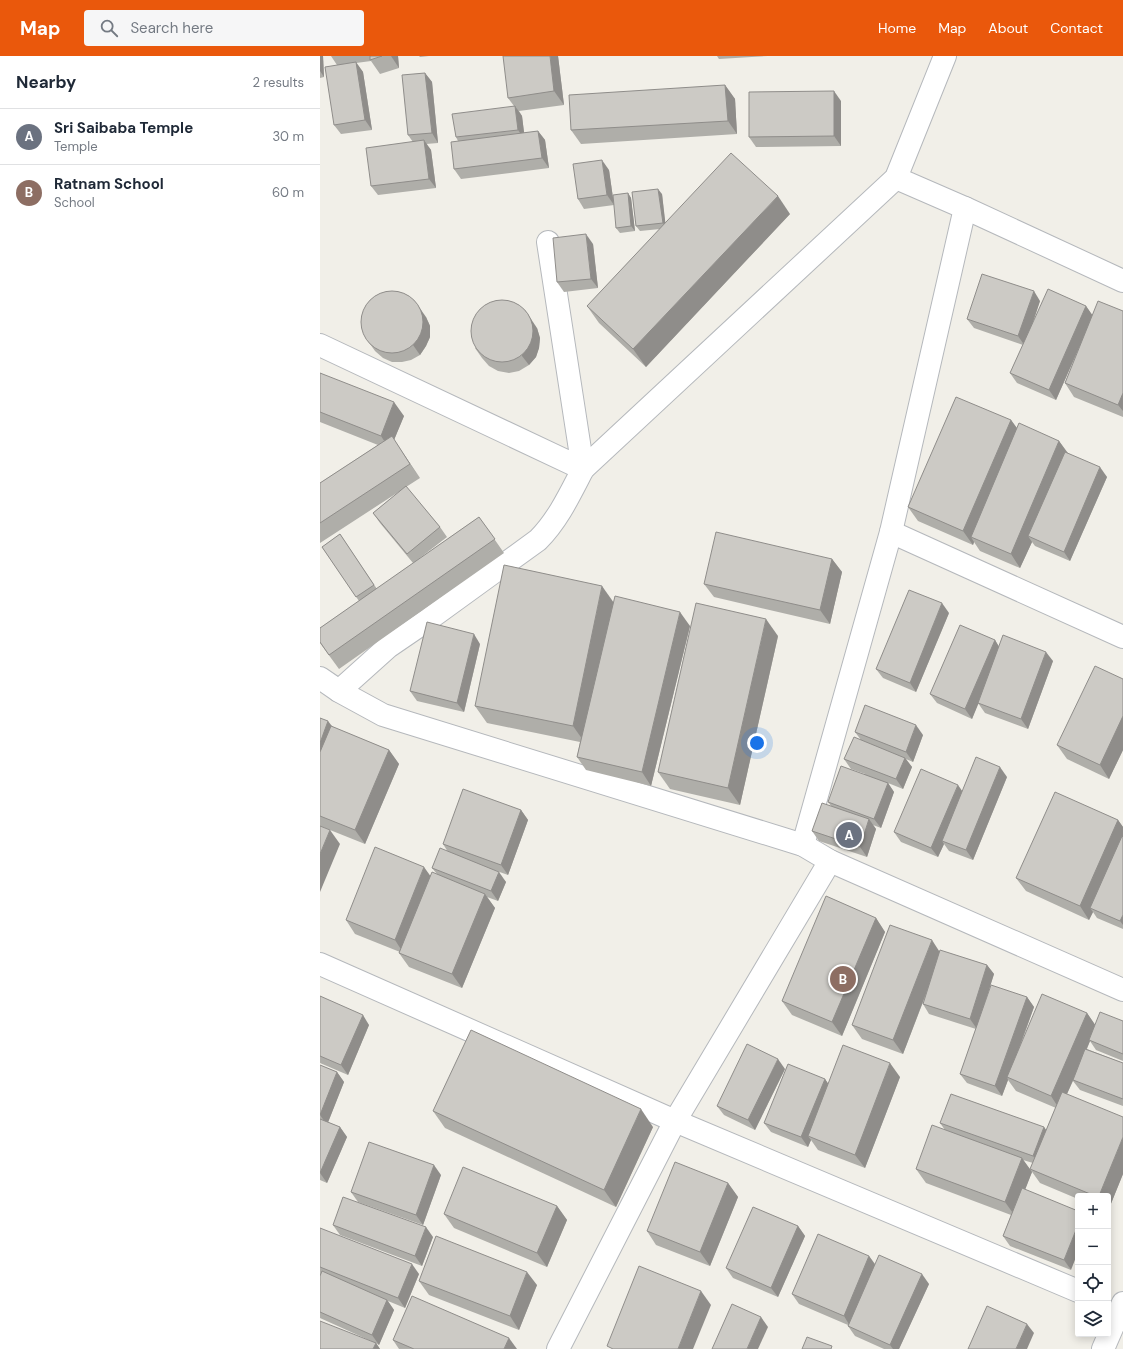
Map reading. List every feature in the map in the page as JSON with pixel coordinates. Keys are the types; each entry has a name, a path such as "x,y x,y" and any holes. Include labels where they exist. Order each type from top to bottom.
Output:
{"street":[{"path":"339,691 388,647 538,540 547,531 583,469 896,178 945,56"},
{"path":"896,178 1123,281"},
{"path":"803,845 891,532 965,208"},
{"path":"548,242 583,469"},
{"path":"320,345 583,469"},
{"path":"891,532 1123,637"},
{"path":"320,678 339,691 383,715 803,845 830,861 1123,990"},
{"path":"558,1349 675,1120 830,861"},
{"path":"320,964 675,1120 1075,1290"},
{"path":"1103,1349 1119,1306"}],"building":[{"path":"370,56 382,56 370,60"},
{"path":"503,56 550,56 554,91 508,98"},
{"path":"356,62 365,120 334,125 325,67"},
{"path":"425,73 432,133 408,135 402,75"},
{"path":"725,85 728,121 571,130 569,95"},
{"path":"834,91 834,136 749,137 749,92"},
{"path":"515,106 518,130 456,137 452,114"},
{"path":"538,131 542,158 454,169 451,142"},
{"path":"424,140 429,179 371,186 366,148"},
{"path":"731,153 778,196 633,349 587,306"},
{"path":"602,160 607,195 578,199 573,164"},
{"path":"658,189 663,223 636,226 632,192"},
{"path":"628,193 631,226 616,228 613,195"},
{"path":"586,234 591,279 557,282 553,238"},
{"path":"982,274 1034,291 1018,336 967,319"},
{"path":"1048,289 1086,306 1049,390 1010,373"},
{"path":"392,291 409,296 414,300 418,305 423,322 418,339 414,344 409,348 392,353 375,348 370,344 366,339 361,322 366,305 370,300 375,296"},
{"path":"496,300 508,300 524,309 531,319 533,331 531,343 524,353 508,362 496,362 485,357 476,348 471,337 471,325 476,314 485,305"},
{"path":"1098,301 1123,311 1123,393 1118,405 1065,383"},
{"path":"320,373 394,402 381,436 320,412"},
{"path":"956,397 1011,420 963,531 908,507"},
{"path":"1019,423 1059,441 1011,554 971,537"},
{"path":"392,436 410,464 320,523 320,483"},
{"path":"1065,452 1100,467 1064,552 1028,536"},
{"path":"406,486 440,527 407,554 373,513"},
{"path":"479,517 495,539 329,655 320,642 320,628"},
{"path":"716,532 832,559 820,610 704,584"},
{"path":"340,534 374,585 356,597 322,547"},
{"path":"504,565 602,586 573,726 475,706"},
{"path":"909,590 942,603 910,683 876,669"},
{"path":"615,596 680,612 642,772 577,757"},
{"path":"696,603 766,619 728,788 658,772"},
{"path":"427,622 474,634 457,703 410,691"},
{"path":"960,625 995,640 965,709 930,694"},
{"path":"1003,635 1046,652 1021,719 978,703"},
{"path":"1095,666 1123,679 1123,716 1100,765 1057,745"},
{"path":"865,705 916,725 906,752 855,732"},
{"path":"320,718 328,721 320,743"},
{"path":"331,726 389,750 355,830 320,816 320,752"},
{"path":"854,737 905,758 896,779 844,759"},
{"path":"976,757 1000,767 966,850 942,841"},
{"path":"841,766 888,783 874,819 828,802"},
{"path":"921,769 958,785 931,848 894,832"},
{"path":"463,789 521,810 501,865 443,844"},
{"path":"1055,792 1118,820 1080,906 1016,878"},
{"path":"822,803 869,819 860,847 812,831"},
{"path":"320,826 330,830 320,854"},
{"path":"1122,836 1123,915 1120,921 1090,908"},
{"path":"375,847 424,867 395,940 346,920"},
{"path":"440,848 499,872 491,891 432,868"},
{"path":"432,872 485,894 452,974 399,953"},
{"path":"826,896 876,918 832,1022 782,1001"},
{"path":"890,925 932,940 893,1040 852,1025"},
{"path":"940,950 987,965 970,1019 923,1004"},
{"path":"991,985 1027,997 995,1086 960,1074"},
{"path":"1042,994 1087,1013 1051,1096 1007,1077"},
{"path":"320,996 363,1015 341,1065 320,1056"},
{"path":"1100,1012 1123,1021 1123,1054 1089,1040"},
{"path":"471,1030 641,1109 604,1190 433,1111"},
{"path":"747,1044 778,1059 748,1120 717,1106"},
{"path":"843,1045 890,1063 855,1155 808,1136"},
{"path":"1085,1049 1123,1063 1123,1099 1073,1080"},
{"path":"788,1064 825,1079 801,1137 764,1123"},
{"path":"320,1065 337,1072 320,1115"},
{"path":"1062,1092 1123,1117 1123,1137 1100,1193 1088,1193 1030,1169"},
{"path":"951,1094 1044,1127 1033,1156 940,1123"},
{"path":"320,1119 340,1127 320,1173"},
{"path":"932,1125 1022,1158 1005,1202 916,1169"},
{"path":"369,1142 434,1165 416,1215 351,1192"},
{"path":"675,1162 728,1183 700,1252 647,1231"},
{"path":"463,1167 557,1206 537,1253 444,1214"},
{"path":"1022,1188 1075,1210 1075,1232 1064,1260 1003,1236"},
{"path":"343,1197 426,1227 415,1256 333,1225"},
{"path":"753,1207 798,1226 771,1288 726,1268"},
{"path":"320,1228 412,1264 398,1298 320,1267"},
{"path":"818,1234 869,1256 844,1316 792,1294"},
{"path":"436,1236 527,1272 510,1316 419,1281"},
{"path":"879,1255 922,1274 890,1345 848,1326"},
{"path":"639,1266 701,1291 678,1349 613,1349 607,1346"},
{"path":"322,1271 387,1300 372,1335 320,1312 320,1276"},
{"path":"412,1296 509,1338 504,1349 414,1349 393,1340"},
{"path":"732,1304 761,1317 747,1349 712,1349"},
{"path":"987,1306 1027,1324 1016,1349 968,1349"},
{"path":"320,1321 376,1343 373,1349 320,1349"},
{"path":"807,1337 832,1346 831,1349 802,1349"}],"place":[{"name":"Sri Saibaba Temple","path":"849,835"},
{"name":"Ratnam School","path":"843,979"}]}
